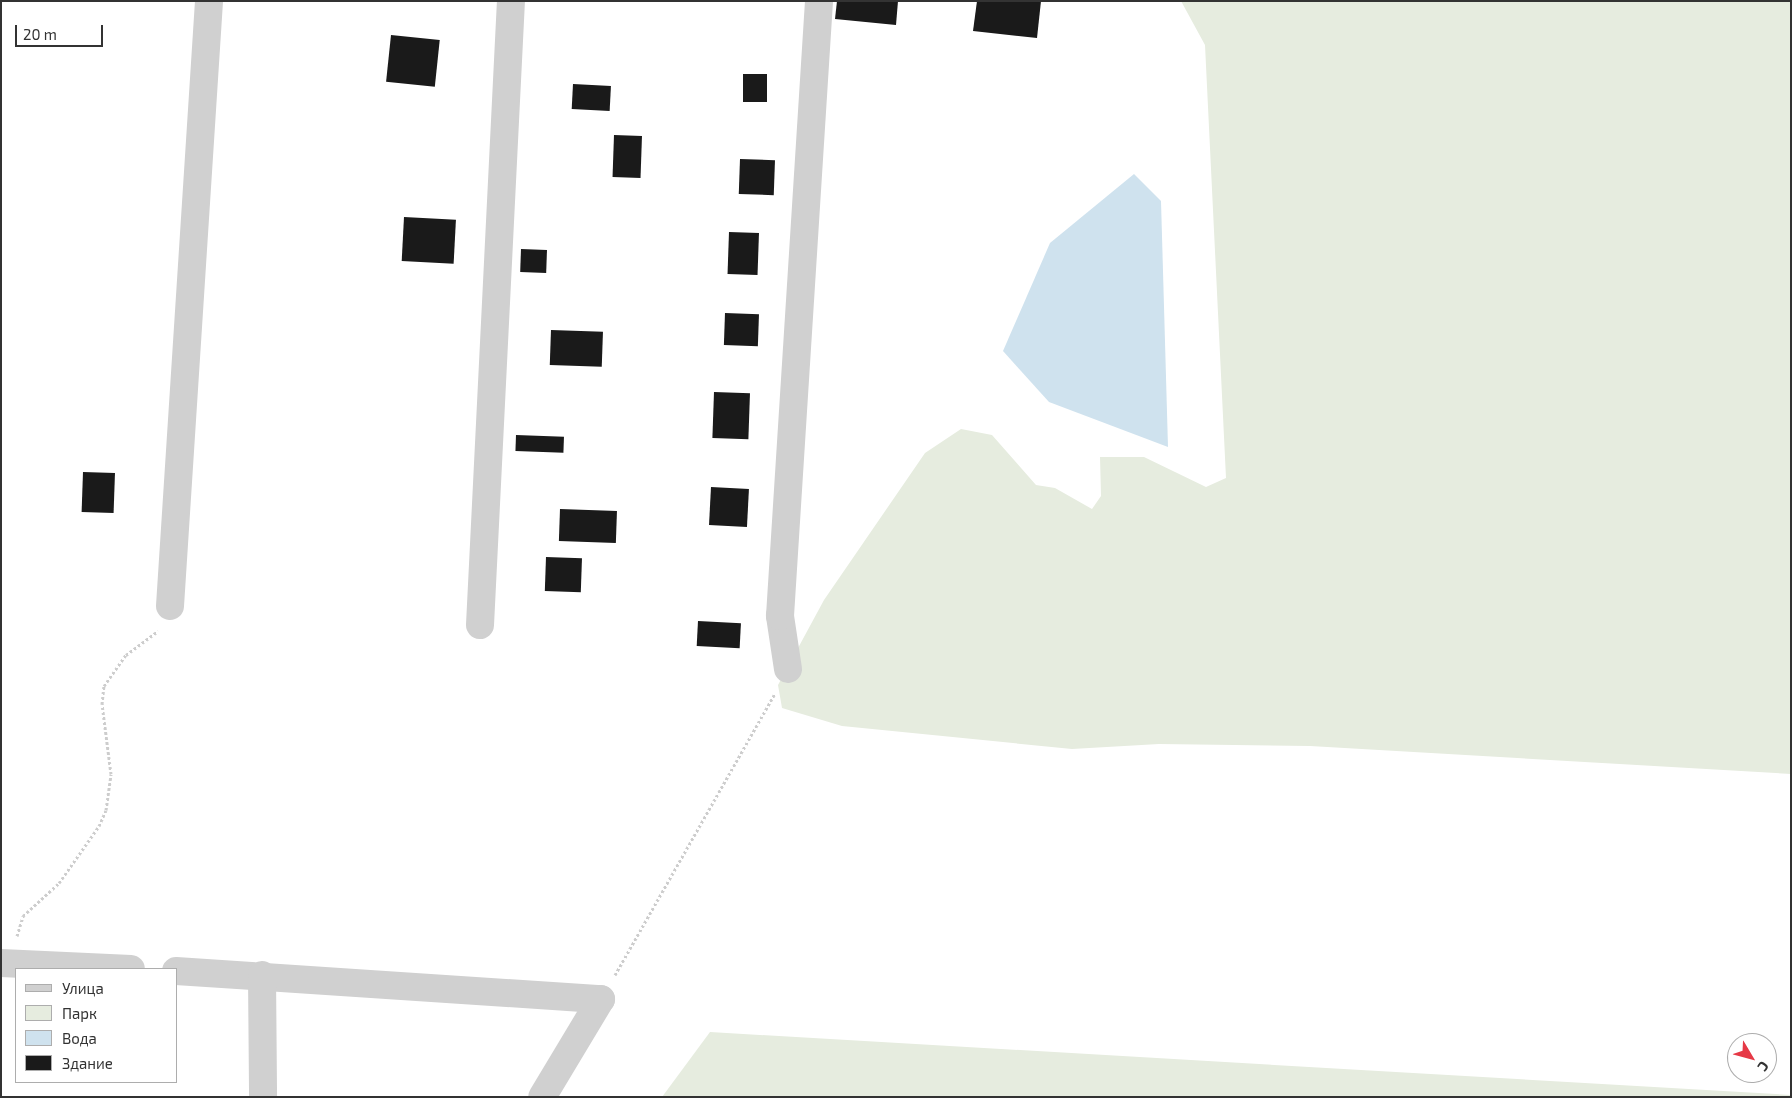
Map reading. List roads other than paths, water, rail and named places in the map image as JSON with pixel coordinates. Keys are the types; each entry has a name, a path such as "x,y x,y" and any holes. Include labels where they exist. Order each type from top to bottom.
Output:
{"street":[{"path":"170,606 209,1"},
{"path":"480,625 511,1"},
{"path":"788,669 780,616 819,1"},
{"path":"9,964 107,968"},
{"path":"178,971 262,975 601,999 542,1097"},
{"path":"262,975 263,1097"}],"water":[{"path":"1134,174 1161,201 1168,447 1049,402 1003,351 1050,243"}]}
